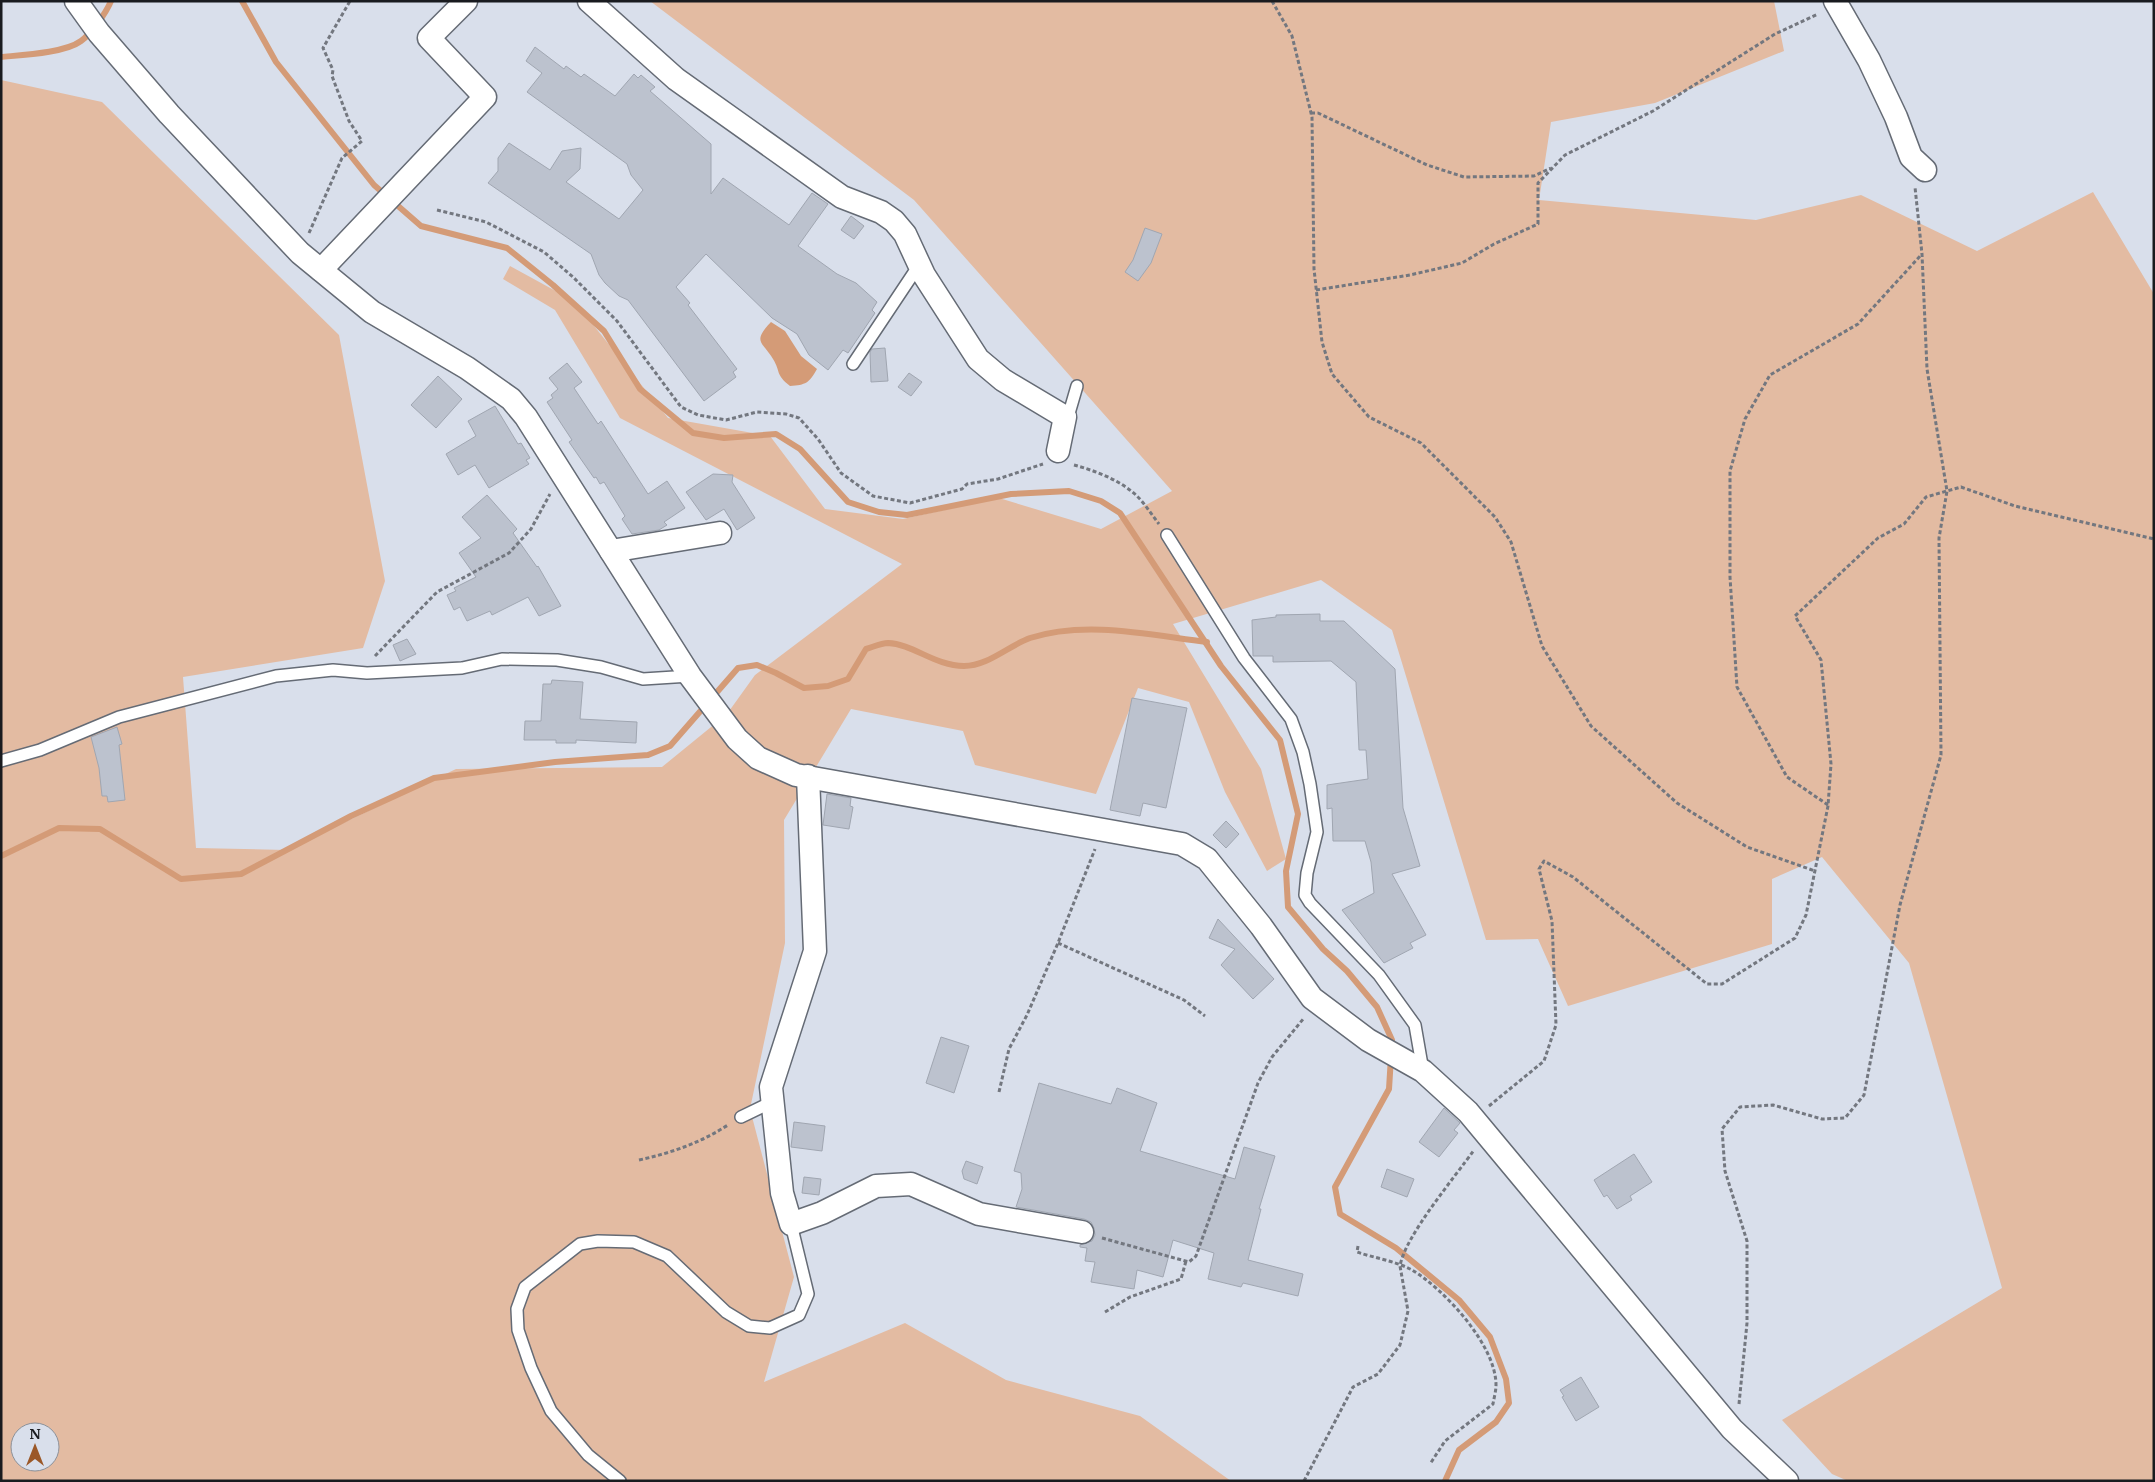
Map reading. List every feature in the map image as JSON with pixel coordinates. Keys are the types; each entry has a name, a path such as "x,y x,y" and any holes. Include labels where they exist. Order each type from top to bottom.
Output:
{"street":[{"path":"321,270 485,97 429,38 466,1"},
{"path":"589,1 684,84 842,197 881,212 894,221 905,234 921,267 978,359 981,375 1003,380 1060,440"},
{"path":"1836,3 1869,60 1918,163"},
{"path":"80,6 99,33 169,114 300,254 372,312 467,368 511,399 526,417 694,680 738,739 758,758 796,775 1182,844 1207,859 1261,926 1312,998 1380,1047 1414,1066 1479,1127 1732,1429 1787,1481"},
{"path":"611,551 720,533"},
{"path":"808,776 815,951 771,1087 782,1193 791,1224 822,1213 876,1186 911,1184 978,1214 1082,1232"}],"lane":[{"path":"854,364 914,274 921,267"},
{"path":"1060,440 1077,386"},
{"path":"1167,535 1244,658 1291,718 1305,760 1317,832 1307,873 1305,895 1310,903 1379,975 1415,1026 1414,1066"},
{"path":"1,761 40,750 119,717 276,676 332,670 367,672 462,668 502,659 557,660 601,667 643,679 694,680"},
{"path":"741,1117 772,1102"},
{"path":"620,1481 588,1455 551,1411 531,1368 518,1330 517,1309 525,1287 580,1244 598,1241 634,1242 667,1256 726,1312 749,1326 770,1328 799,1315 808,1294 791,1224"}],"path":[{"path":"300,254 342,158 362,141 350,121 332,76 333,70 323,48 350,1"},
{"path":"1272,1 1292,36 1311,113 1314,269 1322,342 1332,374 1369,417 1421,443 1495,518 1511,542 1542,646 1592,726 1677,803 1747,847 1815,872"},
{"path":"1316,290 1410,275 1462,263 1494,244 1538,224 1538,183 1565,154 1653,111 1775,34 1836,3"},
{"path":"1311,113 1318,113 1427,165 1464,177 1534,176 1554,167"},
{"path":"1732,1429 1738,1419 1747,1323 1746,1241 1725,1171 1722,1129 1740,1107 1773,1105 1822,1118 1845,1118 1864,1095 1900,905 1942,754 1939,538 1948,491 1927,369 1918,163"},
{"path":"437,210 486,222 544,252 573,277 617,321 681,407 698,415 726,420 757,412 786,414 799,418 818,439 841,473 873,496 910,503 962,489 967,484 998,479 1039,464 1060,440 1091,469 1115,480 1137,496 1167,535"},
{"path":"1828,806 1787,777 1737,687 1730,577 1730,472 1745,419 1770,375 1858,324 1922,254"},
{"path":"367,672 372,660 438,592 509,553 531,529 561,473"},
{"path":"1304,1481 1354,1387 1378,1374 1400,1345 1408,1311 1400,1260 1414,1233 1479,1127 1544,1061 1556,1026 1552,921 1539,869 1544,862 1573,877 1707,984 1722,984 1795,938 1806,915 1815,872 1828,806 1831,764 1821,660 1795,616 1878,538 1904,524 1926,497 1961,487 2015,506 2154,539"},
{"path":"999,1092 1009,1049 1028,1015 1058,944 1089,866 1101,829"},
{"path":"1058,944 1184,1000 1205,1016"},
{"path":"1082,1232 1186,1262 1189,1262 1196,1256 1258,1083 1272,1057 1317,1002"},
{"path":"639,1160 664,1154 706,1139 741,1117"},
{"path":"1358,1246 1357,1252 1411,1270 1447,1297 1477,1334 1492,1366 1496,1385 1493,1404 1445,1441 1430,1464"},
{"path":"1105,1312 1130,1297 1181,1279 1186,1262"}],"shaded area":[{"path":"650,1 1774,1 1784,51 1655,103 1551,122 1539,200 1756,220 1861,195 1977,251 2093,192 2154,294 2154,1481 1848,1481 1832,1474 1782,1420 2002,1288 1909,963 1822,857 1772,879 1772,944 1568,1006 1538,939 1486,940 1392,630 1321,580 1173,624 1261,769 1286,859 1267,871 1225,792 1189,702 1138,688 1096,794 975,765 963,731 851,709 784,820 785,943 750,1109 794,1277 764,1382 905,1323 1006,1380 1140,1416 1231,1481 1,1481 1,80 102,102 339,335 385,581 363,648 183,677 196,848 287,850 456,769 662,767 727,714 755,675 902,564 620,418 555,310 503,279 510,266 574,301 668,418 770,436 825,509 903,519 999,498 1101,529 1172,491 914,200"},
{"path":"771,322 785,331 801,356 817,369 806,382 790,386 780,376 773,359 760,338"}],"building":[{"path":"535,47 564,69 566,66 581,77 584,74 615,96 634,74 638,78 641,75 655,87 650,91 711,144 711,194 723,178 789,225 812,193 828,204 798,246 837,274 856,283 877,302 872,310 875,313 848,353 843,350 828,370 809,355 797,334 772,318 706,254 676,287 690,303 688,305 737,369 733,372 736,377 704,401 628,300 619,296 605,283 599,275 591,254 488,183 498,171 498,158 509,143 550,170 562,151 581,148 580,169 566,182 619,219 643,190 631,175 627,164 527,92 542,73 526,61"},
{"path":"851,216 864,226 854,239 841,230"},
{"path":"1145,228 1162,234 1151,263 1138,281 1125,272 1133,260"},
{"path":"885,348 888,381 871,382 870,352 872,349"},
{"path":"567,363 582,382 574,388 598,424 601,421 648,494 667,481 685,508 664,522 667,525 659,530 632,534 622,519 625,516 604,482 600,484 596,477 594,478 569,442 572,440 547,402 553,398 551,395 558,389 549,378"},
{"path":"909,373 922,382 911,396 898,387"},
{"path":"438,376 462,399 436,428 411,405"},
{"path":"495,406 518,444 521,443 530,458 526,460 529,464 489,488 475,465 458,475 446,454 476,436 468,421"},
{"path":"713,474 733,475 732,482 755,518 737,530 724,509 706,520 686,492"},
{"path":"487,495 517,529 513,533 538,566 561,606 539,616 528,597 492,615 490,611 467,621 460,607 454,610 447,595 456,591 454,588 476,577 459,553 481,538 462,517"},
{"path":"1320,614 1320,621 1344,621 1395,669 1403,808 1420,866 1392,874 1426,935 1410,943 1413,948 1384,963 1342,910 1374,893 1371,862 1365,841 1333,841 1332,808 1327,809 1327,785 1368,779 1366,750 1359,750 1356,682 1331,661 1273,662 1273,656 1253,656 1252,620 1276,617 1276,615"},
{"path":"407,639 416,654 400,661 393,645"},
{"path":"552,680 583,682 580,719 637,722 636,743 576,740 576,743 556,743 556,740 524,740 525,721 541,721 543,684 551,684"},
{"path":"1132,698 1187,708 1166,808 1143,803 1140,816 1110,810"},
{"path":"117,727 122,744 119,745 125,800 108,802 107,796 102,796 99,768 91,737"},
{"path":"827,794 851,798 850,806 853,807 849,829 823,825"},
{"path":"1226,821 1239,834 1226,848 1213,835"},
{"path":"1218,919 1274,979 1253,999 1221,965 1235,949 1209,938"},
{"path":"941,1037 969,1046 954,1093 926,1083"},
{"path":"1039,1083 1111,1104 1117,1088 1157,1103 1140,1151 1235,1179 1244,1147 1275,1156 1259,1209 1261,1209 1248,1260 1303,1274 1298,1296 1243,1283 1241,1287 1208,1279 1214,1253 1173,1240 1163,1277 1137,1270 1134,1289 1091,1282 1095,1262 1085,1261 1087,1248 1080,1247 1080,1245 1092,1241 1095,1235 1091,1222 1084,1219 1016,1207 1022,1189 1021,1173 1014,1171"},
{"path":"1444,1108 1460,1123 1454,1130 1458,1133 1439,1157 1419,1142"},
{"path":"794,1122 825,1126 822,1151 791,1147"},
{"path":"1634,1154 1652,1182 1630,1196 1632,1200 1617,1209 1607,1195 1604,1197 1594,1180"},
{"path":"966,1161 983,1167 977,1184 964,1179 962,1171"},
{"path":"1387,1169 1414,1179 1407,1197 1381,1187"},
{"path":"804,1177 821,1179 819,1195 802,1193"},
{"path":"1581,1377 1599,1407 1576,1421 1560,1390"}],"waterway":[{"path":"1,57 42,53 74,45 85,38 94,28 111,1"},
{"path":"242,1 276,62 374,185 421,226 507,248 553,285 604,331 640,389 693,433 724,438 776,434 800,449 848,502 879,512 907,515 1011,494 1069,491 1101,501 1120,513 1221,666 1280,740 1298,814 1286,871 1288,907 1323,949 1347,971 1377,1007 1392,1040 1391,1047"},
{"path":"1,856 59,828 100,829 181,879 241,874 351,816 434,778 555,762 648,755 670,746 738,668 757,665 804,688 828,686 848,679 866,649 885,643 906,647 943,663 964,666 981,663 1030,638 1073,630 1141,633 1207,642"},
{"path":"1391,1057 1389,1089 1335,1187 1340,1214 1396,1248 1459,1300 1490,1337 1506,1379 1509,1403 1496,1422 1459,1450 1445,1481"}]}
